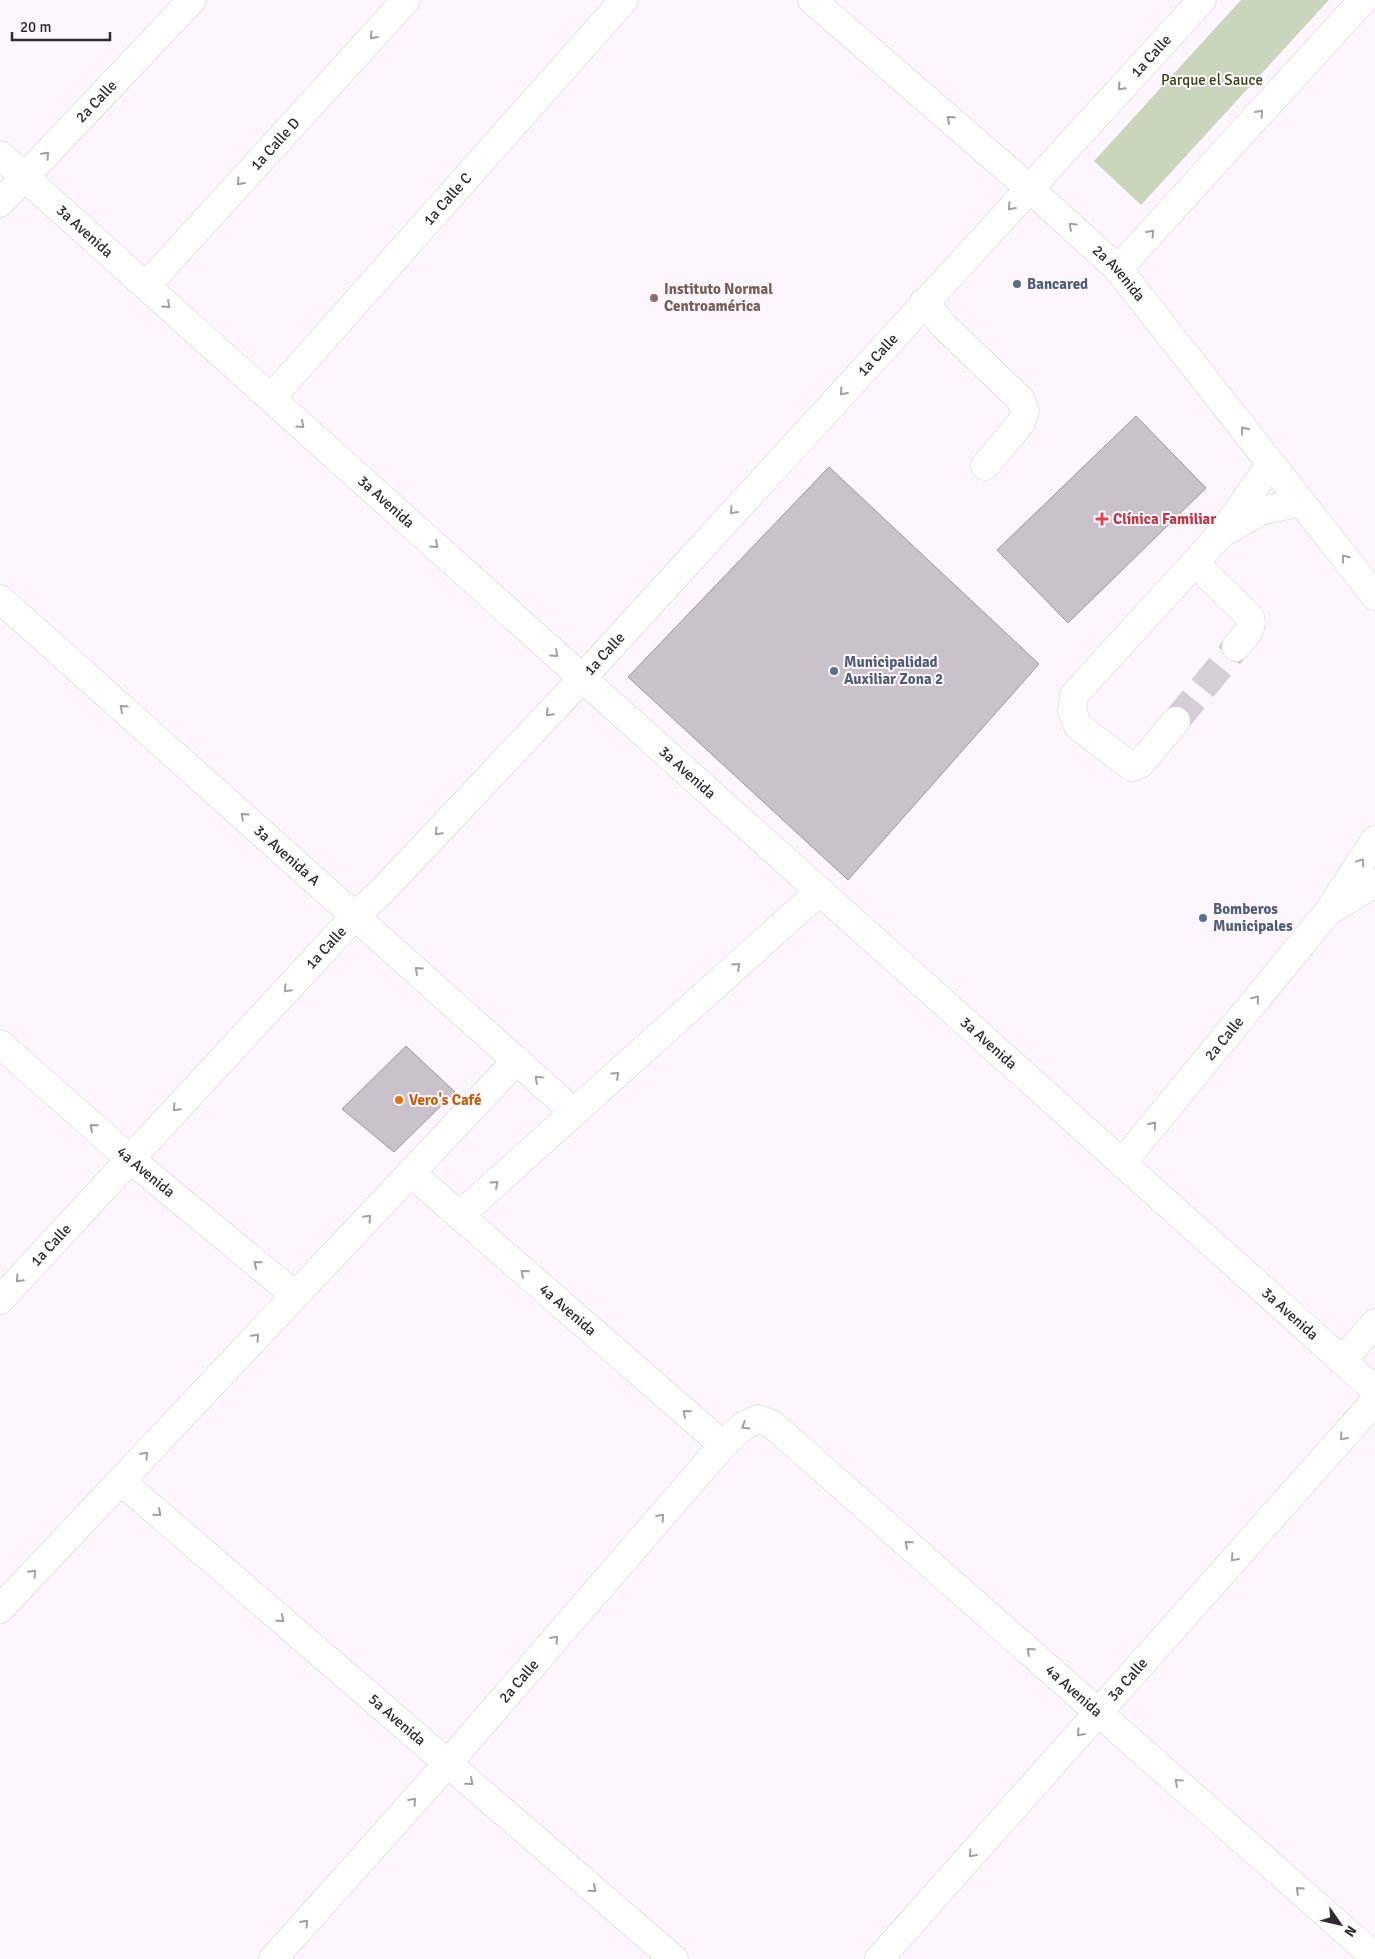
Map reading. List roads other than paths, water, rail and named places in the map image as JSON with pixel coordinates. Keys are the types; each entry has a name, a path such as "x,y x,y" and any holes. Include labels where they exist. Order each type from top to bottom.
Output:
{"street":[{"name":"2a Calle","path":"0,202 192,0"},
{"name":"1a Calle D","path":"146,286 406,0"},
{"name":"1a Calle C","path":"271,398 624,0"},
{"name":"1a Calle","path":"0,1300 356,915 383,890 582,677 1202,0"},
{"path":"1118,269 1362,0"},
{"name":"2a Avenida","path":"823,4 1118,269 1375,596"},
{"name":"3a Avenida","path":"0,155 1375,1390"},
{"path":"924,302 943,325 1021,400 1025,411 1021,423 985,466"},
{"path":"1176,721 1140,764 1132,767 1078,726 1072,711 1074,696 1222,534 1271,464"},
{"path":"1222,534 1261,511 1301,502"},
{"path":"1195,563 1250,616 1252,624 1250,630 1236,647"},
{"name":"3a Avenida A","path":"0,599 356,915 574,1112"},
{"name":"2a Calle","path":"1122,1163 1327,913 1375,840"},
{"name":"2a Calle","path":"1327,913 1375,883"},
{"path":"458,1216 820,891"},
{"name":"4a Avenida","path":"0,1044 130,1159 295,1296"},
{"path":"0,1609 517,1060"},
{"name":"4a Avenida","path":"411,1173 458,1216 723,1445"},
{"path":"1342,1361 1375,1323"},
{"name":"3a Calle","path":"879,1959 1375,1401"},
{"name":"2a Calle","path":"273,1959 448,1763 723,1445 743,1426 758,1419 772,1424"},
{"name":"4a Avenida","path":"772,1424 1375,1957"},
{"name":"5a Avenida","path":"120,1481 674,1959"}],"tunnel":[{"path":"1176,721 1236,647"}],"place":[{"name":"Bancared","path":"1017,284"},
{"name":"Instituto Normal Centroamérica","path":"654,298"},
{"name":"Clínica Familiar","path":"1102,519"},
{"name":"Municipalidad Auxiliar Zona 2","path":"834,671"},
{"name":"Bomberos Municipales","path":"1203,918"},
{"name":"Vero's Café","path":"399,1100"}],"park label":[{"name":"Parque el Sauce","path":"1212,80"}]}
